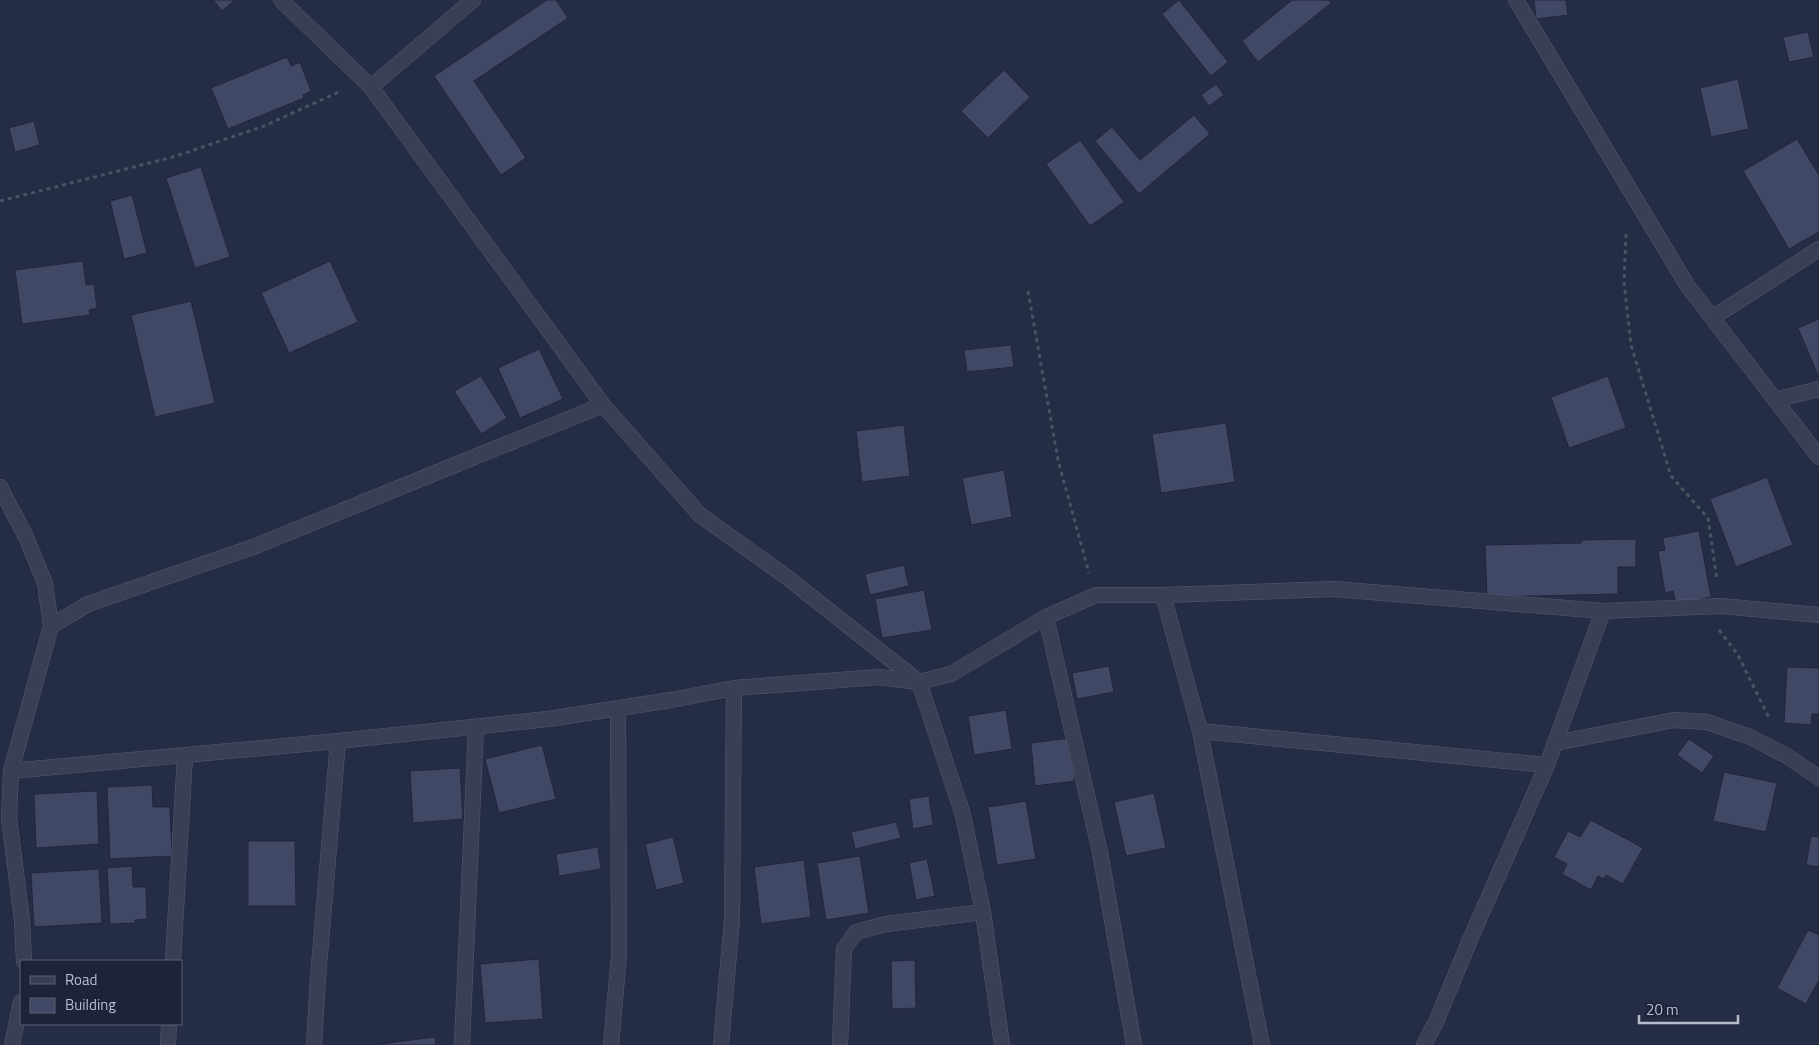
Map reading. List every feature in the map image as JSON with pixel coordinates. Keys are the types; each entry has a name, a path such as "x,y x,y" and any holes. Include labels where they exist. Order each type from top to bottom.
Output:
{"street":[{"path":"281,0 368,83 603,405 700,515 788,578 919,682 963,815 982,912 1002,1045"},
{"path":"368,83 473,0"},
{"path":"1516,0 1688,285 1819,457"},
{"path":"1712,318 1819,249"},
{"path":"1775,400 1819,389"},
{"path":"51,626 88,604 253,547 603,405"},
{"path":"0,487 26,537 45,583 51,626 11,772 5,815 22,920 24,960"},
{"path":"11,772 548,719 672,700 734,688 879,677 919,682 951,674 1046,618 1096,595 1163,595 1334,588 1603,611 1721,606 1819,615"},
{"path":"1163,595 1200,731 1262,1045"},
{"path":"1424,1045 1436,1022 1547,765 1603,611"},
{"path":"1046,618 1100,852 1134,1045"},
{"path":"722,1045 732,919 734,688"},
{"path":"611,1045 619,955 618,708"},
{"path":"1555,743 1674,720 1707,722 1750,737 1787,756 1819,778"},
{"path":"462,1045 476,727"},
{"path":"1200,731 1547,765"},
{"path":"314,1045 338,741"},
{"path":"173,960 184,756"},
{"path":"840,1045 844,949 856,932 886,924 982,912"},
{"path":"12,1045 20,1007"},
{"path":"168,1045 169,1025"}],"path":[{"path":"0,201 173,157 264,126 368,83"},
{"path":"1628,188 1624,282 1631,345 1671,476 1708,518 1721,606 1715,624 1738,655 1787,756"},
{"path":"1028,291 1058,460 1096,595"}],"building":[{"path":"213,0 235,0 222,11"},
{"path":"547,0 556,0 568,18 474,81 526,158 501,175 434,76"},
{"path":"1179,0 1228,62 1211,76 1162,14"},
{"path":"1292,0 1328,0 1331,3 1258,62 1242,41"},
{"path":"1534,0 1566,0 1568,15 1536,19"},
{"path":"1808,32 1814,57 1789,62 1783,37"},
{"path":"287,57 291,66 300,62 311,91 303,95 304,98 228,129 211,88"},
{"path":"1004,70 1030,97 988,138 961,111"},
{"path":"1738,79 1749,129 1711,137 1700,88"},
{"path":"1216,84 1224,95 1209,106 1201,95"},
{"path":"1194,115 1210,134 1139,194 1095,141 1112,127 1140,160"},
{"path":"34,121 40,145 15,152 9,128"},
{"path":"1797,139 1819,175 1819,232 1789,249 1743,171"},
{"path":"1080,140 1124,202 1090,226 1046,164"},
{"path":"201,167 230,257 195,268 166,178"},
{"path":"132,195 147,253 124,259 110,201"},
{"path":"83,261 86,285 94,284 97,308 89,310 90,315 22,324 15,270"},
{"path":"330,261 358,322 289,353 261,293"},
{"path":"191,301 215,403 155,417 131,315"},
{"path":"1819,319 1819,378 1798,328"},
{"path":"1011,345 1014,367 967,372 964,350"},
{"path":"539,349 563,399 520,418 498,368"},
{"path":"481,376 507,418 481,434 454,391"},
{"path":"1608,376 1626,428 1569,448 1551,397"},
{"path":"1226,423 1235,482 1161,493 1152,434"},
{"path":"904,425 910,476 862,482 856,431"},
{"path":"1004,470 1012,517 971,525 962,478"},
{"path":"1767,477 1793,545 1736,567 1710,499"},
{"path":"1699,531 1711,597 1676,604 1673,591 1665,593 1658,551 1665,550 1663,538"},
{"path":"1636,539 1636,567 1618,567 1618,594 1487,597 1485,545 1581,543 1582,540"},
{"path":"904,565 909,586 870,595 865,574"},
{"path":"924,590 932,630 882,638 875,599"},
{"path":"1109,666 1114,692 1077,699 1072,673"},
{"path":"1787,667 1819,668 1819,714 1812,714 1811,725 1784,723"},
{"path":"1006,710 1012,749 974,755 968,716"},
{"path":"1070,738 1075,781 1035,786 1031,743"},
{"path":"1689,739 1714,756 1702,773 1677,755"},
{"path":"542,745 556,799 499,813 485,759"},
{"path":"460,768 463,819 413,823 410,771"},
{"path":"1724,772 1777,783 1766,832 1713,821"},
{"path":"152,785 153,807 170,807 172,856 110,859 107,787"},
{"path":"97,791 99,844 36,848 34,794"},
{"path":"1154,793 1166,848 1126,856 1114,802"},
{"path":"929,796 933,825 913,829 909,799"},
{"path":"1026,801 1036,859 997,865 988,807"},
{"path":"1591,820 1643,848 1623,884 1606,875 1604,879 1598,876 1591,890 1562,874 1567,864 1554,857 1568,831 1580,837"},
{"path":"896,822 901,838 855,849 851,832"},
{"path":"1811,836 1819,837 1819,867 1806,865"},
{"path":"673,837 684,883 656,890 645,844"},
{"path":"248,841 295,841 296,906 248,906"},
{"path":"598,847 601,869 559,876 556,854"},
{"path":"860,856 869,913 826,920 817,863"},
{"path":"927,859 935,896 916,900 909,863"},
{"path":"804,860 811,917 761,924 754,867"},
{"path":"132,866 133,887 146,887 147,919 135,920 135,923 110,924 107,868"},
{"path":"99,869 102,923 34,927 31,873"},
{"path":"1808,930 1819,935 1819,980 1806,1004 1777,988"},
{"path":"539,959 543,1019 485,1023 480,964"},
{"path":"915,960 916,1008 892,1009 891,961"},
{"path":"435,1037 436,1045 380,1045 380,1044"}]}
